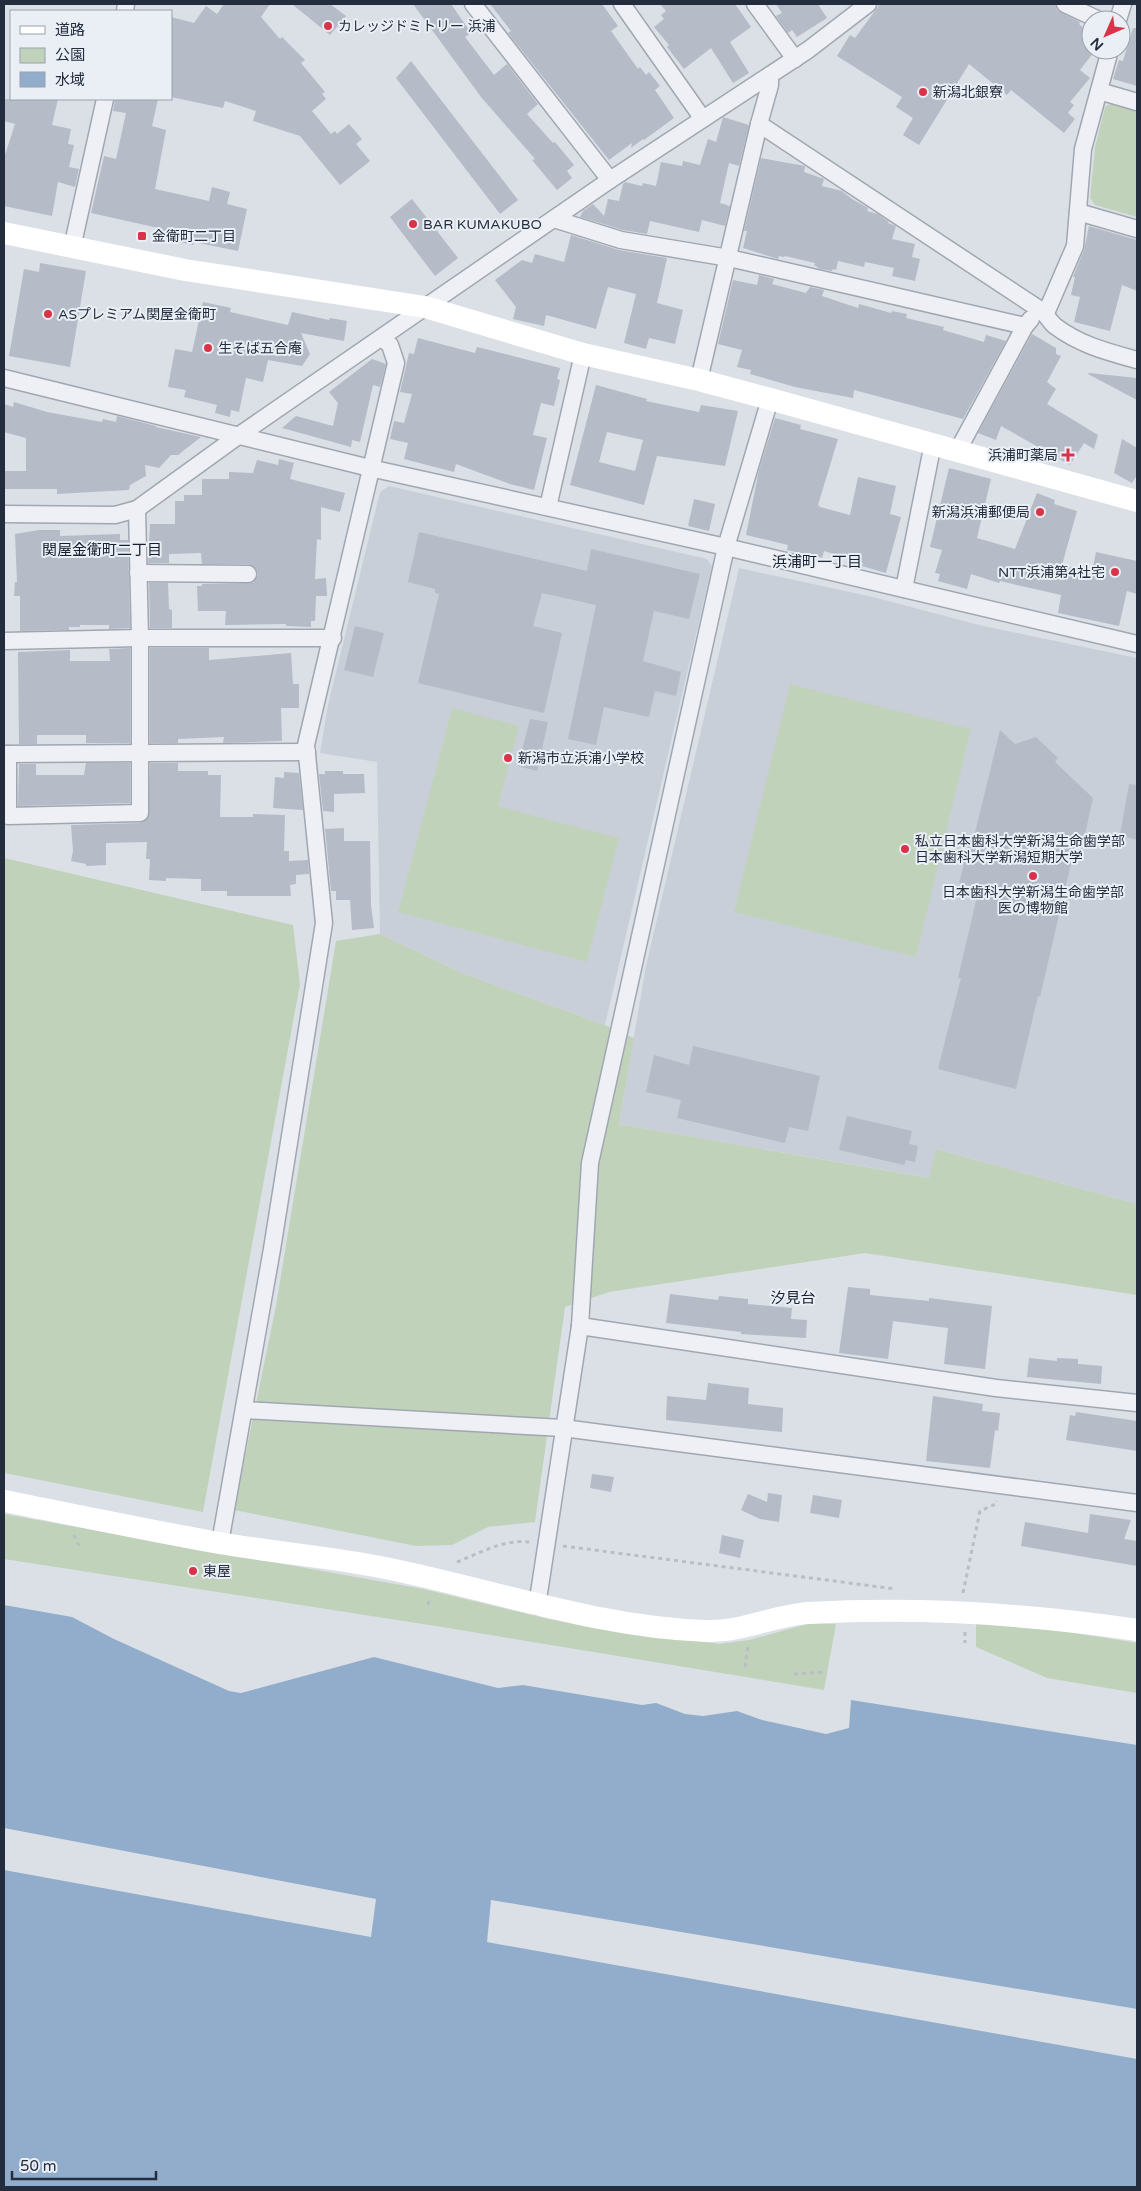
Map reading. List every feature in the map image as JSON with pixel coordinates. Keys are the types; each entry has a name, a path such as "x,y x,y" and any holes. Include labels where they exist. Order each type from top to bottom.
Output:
{"street":[{"path":"473,4 610,180"},
{"path":"622,4 703,119"},
{"path":"755,4 795,59"},
{"path":"4,514 115,515 137,509 238,436 554,218 795,59 868,4"},
{"path":"1065,4 1081,12"},
{"path":"958,450 1025,326 1042,311 1075,246 1083,149 1107,60"},
{"path":"699,380 759,124 770,85 770,76"},
{"path":"1099,91 1137,102"},
{"path":"72,248 105,100"},
{"path":"759,124 1042,311 1053,324 1086,345 1137,360"},
{"path":"1078,212 1137,229"},
{"path":"554,218 621,240 729,258 1025,326"},
{"path":"4,234 185,270 425,307 583,354 699,380 933,443 1137,501"},
{"path":"220,1543 272,1249 324,923 306,745 333,638 370,468 396,363 390,345 382,338"},
{"path":"548,507 583,354"},
{"path":"4,378 370,468 726,546 1137,644"},
{"path":"537,1606 580,1326 590,1163 726,546 770,399"},
{"path":"904,589 933,443"},
{"path":"137,509 142,753 140,813 8,816 6,754 142,753 307,752"},
{"path":"138,573 248,574"},
{"path":"4,641 140,638 333,638"},
{"path":"580,1326 996,1388 1137,1403"},
{"path":"244,1410 563,1428 1137,1503"},
{"path":"4,1501 220,1543 390,1569 584,1616 709,1631 738,1629 805,1613 917,1610 1092,1624 1137,1630"}],"path":[{"path":"963,1600 962,1591 980,1512 996,1504 999,1495"},
{"path":"451,1565 494,1546 519,1541 539,1543"},
{"path":"558,1546 903,1590"},
{"path":"962,1591 971,1592"},
{"path":"964,1626 966,1643"},
{"path":"745,1667 749,1642"},
{"path":"794,1674 824,1672"}],"shaded area":[{"name":"新潟市立浜浦小学校","path":"389,486 707,559 712,566 605,1025 462,973 380,934 377,762 320,753 328,705 380,492"},
{"name":"私立日本歯科大学新潟生命歯学部 日本歯科大学新潟短期大学","path":"739,568 873,597 979,625 1137,658 1137,1204 936,1149 930,1178 619,1124 646,966"}],"green space":[{"path":"1111,103 1137,111 1137,217 1095,205 1090,198 1095,147 1105,107"},
{"path":"790,684 971,729 916,957 734,912"},
{"path":"452,708 519,726 498,806 619,838 587,962 398,912"},
{"path":"4,858 293,925 300,984 203,1512 4,1473"},
{"path":"380,934 462,973 605,1025 634,1038 619,1124 929,1178 936,1149 1137,1204 1137,1295 865,1253 609,1292 565,1307 535,1522 488,1527 452,1545 416,1546 234,1510 276,1306 336,941"},
{"path":"4,1514 423,1589 549,1619 719,1644 749,1640 811,1623 836,1624 824,1690 442,1627 4,1559"},
{"path":"976,1620 1137,1643 1137,1693 1047,1678 976,1647"}],"water":[{"path":"4,1605 72,1617 114,1639 229,1691 241,1693 374,1657 498,1688 523,1685 642,1705 656,1703 685,1714 703,1716 737,1711 762,1720 826,1734 849,1728 851,1700 1137,1745 1137,2187 4,2187"}],"pier":[{"path":"4,1828 376,1899 371,1937 4,1870"},
{"path":"491,1900 1137,2009 1137,2059 487,1942"}],"building":[{"path":"224,4 270,4 261,17 280,39 282,37 305,60 301,63 325,92 322,94 326,99 312,111 331,134 335,131 337,134 349,124 362,139 356,144 370,161 340,185 300,136 253,121 256,111 225,101 223,108 172,97 172,17 194,23 206,6 217,14"},
{"name":"カレッジドミトリー 浜浦","path":"292,4 330,4 346,16 330,35"},
{"path":"413,4 451,4 471,33 465,37 494,75 507,64 538,104 527,114 553,143 555,142 574,165 567,171 572,178 557,190 532,160 535,159 481,97"},
{"path":"490,4 602,4 618,26 611,31 638,69 640,67 646,75 649,72 660,86 655,90 674,118 644,140 631,148 632,143 609,160 508,33 511,31"},
{"path":"660,4 735,4 751,27 730,42 749,73 733,83 711,48 684,69 667,47 669,45 654,27 664,19 661,15 666,11"},
{"path":"776,4 818,4 827,18 797,37 792,30 788,33 776,16 782,13"},
{"path":"880,4 1055,4 1057,10 1080,22 1081,60 1088,60 1080,70 1090,78 1070,102 1074,105 1068,113 1075,119 1064,133 1011,90 1007,95 969,64 919,145 903,135 913,118 896,107 902,97 837,56 850,35 855,38"},
{"path":"1133,28 1137,28 1137,86 1113,79 1119,60 1131,60 1131,35"},
{"path":"411,61 518,200 500,214 396,78"},
{"path":"4,99 58,100 52,125 71,129 68,144 74,145 69,167 79,169 75,187 58,182 52,216 4,206 4,158 15,124 4,121"},
{"path":"115,100 158,100 152,126 166,130 155,189 209,201 212,187 230,192 227,204 247,209 238,251 194,242 193,245 161,238 163,229 91,213 104,156 116,159 126,113 113,111"},
{"path":"723,117 749,125 739,166 729,163 720,203 730,206 725,226 702,220 699,232 650,221 647,234 623,230 580,217 583,211 593,204 604,216 608,199 619,201 625,182 642,186 643,183 656,186 661,162 682,166 683,161 700,165 708,139 716,142"},
{"path":"761,158 805,166 804,172 824,179 822,186 842,191 868,208 867,211 878,214 888,223 896,226 892,239 915,244 912,257 920,259 915,281 892,276 894,268 865,262 864,267 838,261 836,270 833,269 832,271 820,269 814,265 815,263 785,256 779,256 778,259 743,248 747,231 744,231"},
{"path":"412,199 458,258 435,276 390,217"},
{"path":"1089,226 1137,240 1137,291 1122,285 1110,331 1074,322 1080,297 1071,295 1075,277 1073,277 1084,250"},
{"path":"571,235 619,250 667,258 657,303 683,310 675,344 649,338 646,349 624,343 636,294 608,287 596,329 546,315 544,326 513,319 516,307 495,280 522,260 532,263 535,254 564,262"},
{"name":"ASプレミアム関屋金衛町","path":"40,263 86,271 70,367 9,356 24,269 39,272"},
{"path":"759,275 774,279 772,284 806,293 810,287 824,290 822,296 858,308 859,304 891,313 892,311 907,314 906,318 944,327 943,330 984,342 986,335 1006,341 963,419 854,390 853,398 795,387 750,374 751,370 737,367 742,350 718,344 733,280 757,285"},
{"path":"203,302 231,308 230,312 288,325 292,312 329,320 330,318 347,321 344,341 301,333 310,354 302,366 268,360 263,382 246,378 239,412 231,410 230,417 215,413 217,405 184,397 186,390 168,387 175,349 192,352"},
{"path":"1032,334 1056,348 1056,354 1061,356 1047,382 1056,389 1047,404 1098,435 1094,449 1084,443 1070,465 1001,426 996,440 978,433"},
{"path":"418,338 475,353 477,347 560,368 557,379 560,380 554,406 541,403 533,435 547,438 534,490 510,484 456,464 454,472 404,459 408,443 390,439 394,421 404,423 412,394 400,392 409,353 414,354"},
{"path":"372,359 386,364 380,387 373,385 360,442 352,440 351,447 282,428 296,416 333,426 338,403 329,392"},
{"path":"1088,374 1137,378 1137,400"},
{"path":"596,385 647,399 646,401 699,412 701,405 738,411 725,466 657,456 644,505 570,485","holes":["607,432 643,440 635,471 599,462"]},
{"path":"14,402 47,412 102,422 103,419 116,422 117,416 201,437 178,455 171,455 159,468 145,465 146,476 130,485 129,490 57,494 57,489 4,489 4,471 26,471 26,438 4,432 4,404 13,407"},
{"path":"775,418 801,425 800,429 838,439 818,505 820,507 850,515 858,477 896,486 890,514 901,517 886,573 862,566 863,563 824,551 822,558 808,553 808,555 787,550 788,545 746,535 759,470"},
{"path":"1122,439 1137,448 1137,475 1132,483 1114,473"},
{"path":"279,459 294,463 290,479 345,493 340,512 321,507 321,540 317,539 315,579 326,578 327,596 316,596 315,621 311,621 311,627 286,626 286,624 225,625 226,611 198,611 197,586 202,586 202,584 252,583 258,575 256,569 248,564 202,564 201,553 169,554 169,563 148,563 150,524 175,524 175,501 184,501 184,495 202,495 202,479 229,479 229,472 253,473 257,460 278,465"},
{"path":"949,468 991,479 977,538 1015,549 1037,493 1055,500 1054,504 1077,511 1062,565 1092,572 1096,552 1137,561 1137,594 1127,591 1119,626 1058,613 1061,595 1000,581 999,583 971,574 967,589 938,581 940,574 935,573 942,550 930,547"},
{"path":"694,499 715,504 709,531 688,526"},
{"path":"39,530 60,530 60,536 120,534 120,540 128,540 130,628 109,629 109,625 80,625 80,627 69,627 69,630 20,631 20,596 14,596 15,582 17,582 15,534"},
{"path":"419,532 587,571 591,549 700,574 689,619 654,611 643,661 681,672 676,696 655,691 649,717 604,707 596,745 568,739 596,605 542,593 533,626 562,633 544,713 418,683 439,594 435,593 435,589 408,582"},
{"path":"149,583 168,583 169,609 172,610 172,628 150,628"},
{"path":"355,626 384,633 373,677 344,670"},
{"path":"130,648 130,743 86,743 86,735 37,735 37,744 19,744 18,652 70,650 70,661 110,661 109,649"},
{"path":"150,648 209,648 209,660 291,653 293,684 299,684 299,708 281,708 282,741 223,743 224,737 178,739 178,743 150,743"},
{"path":"530,719 548,722 537,771 518,766"},
{"path":"1000,730 1015,744 1036,737 1058,758 1055,762 1093,798 1083,843 1076,842 1040,997 1038,996 1016,1089 938,1069 961,978 958,978 979,888 959,883 970,840 973,841"},
{"path":"86,763 130,763 130,803 18,806 19,764 36,764 36,775 84,775"},
{"path":"150,763 178,763 178,771 208,771 208,775 221,775 220,817 253,817 253,814 285,815 284,851 289,851 289,861 308,860 309,874 296,875 296,884 290,885 291,896 227,896 227,891 201,891 201,879 166,878 166,881 149,880 150,859 146,859 147,842 106,843 106,865 86,866 86,864 71,861 73,851 71,825 140,823 148,818"},
{"path":"325,771 343,771 343,774 364,774 365,793 334,794 334,812 323,811 319,774 325,774"},
{"path":"284,772 299,773 303,810 273,808 275,777 284,778"},
{"path":"1129,784 1137,785 1137,840 1120,835"},
{"path":"344,828 344,841 370,841 371,905 374,928 352,930 350,900 336,900 336,891 331,891 325,829"},
{"path":"693,1046 820,1076 808,1131 789,1127 785,1143 677,1118 681,1100 646,1092 654,1055 689,1065"},
{"path":"847,1116 912,1131 909,1144 918,1146 915,1162 906,1160 904,1165 839,1150"},
{"path":"848,1287 870,1289 870,1295 929,1301 929,1298 992,1306 985,1369 944,1364 948,1328 893,1321 888,1359 839,1353"},
{"path":"670,1294 718,1300 719,1296 748,1299 748,1304 792,1308 791,1319 807,1320 806,1338 741,1334 741,1332 666,1323"},
{"path":"1029,1358 1057,1361 1057,1358 1078,1359 1078,1364 1102,1366 1101,1384 1027,1377"},
{"path":"708,1383 749,1388 748,1404 783,1408 782,1432 666,1420 667,1396 706,1400"},
{"path":"933,1396 983,1404 982,1411 1000,1413 998,1431 995,1430 990,1468 926,1461"},
{"path":"1076,1412 1137,1421 1137,1451 1066,1440 1070,1415 1075,1416"},
{"path":"592,1474 614,1477 611,1492 590,1488"},
{"path":"768,1493 782,1495 779,1522 760,1519 741,1510 748,1494 767,1502"},
{"path":"813,1495 842,1500 839,1518 810,1513"},
{"path":"1090,1514 1131,1520 1124,1539 1137,1541 1137,1566 1021,1546 1025,1522 1088,1533"},
{"path":"722,1535 744,1540 740,1558 719,1553"}],"place":[{"name":"カレッジドミトリー 浜浦","path":"328,26"},
{"name":"新潟北銀寮","path":"923,92"},
{"name":"BAR KUMAKUBO","path":"413,224"},
{"name":"金衛町二丁目","path":"142,236"},
{"name":"ASプレミアム関屋金衛町","path":"48,314"},
{"name":"生そば五合庵","path":"208,348"},
{"name":"浜浦町薬局","path":"1068,455"},
{"name":"新潟浜浦郵便局","path":"1040,512"},
{"name":"NTT浜浦第4社宅","path":"1115,572"},
{"name":"新潟市立浜浦小学校","path":"508,758"},
{"name":"私立日本歯科大学新潟生命歯学部 日本歯科大学新潟短期大学","path":"905,849"},
{"name":"日本歯科大学新潟生命歯学部 医の博物館","path":"1033,876"},
{"name":"東屋","path":"193,1571"}],"district":[{"name":"関屋金衛町二丁目","path":"102,550"},
{"name":"浜浦町一丁目","path":"817,562"},
{"name":"汐見台","path":"793,1298"}]}
